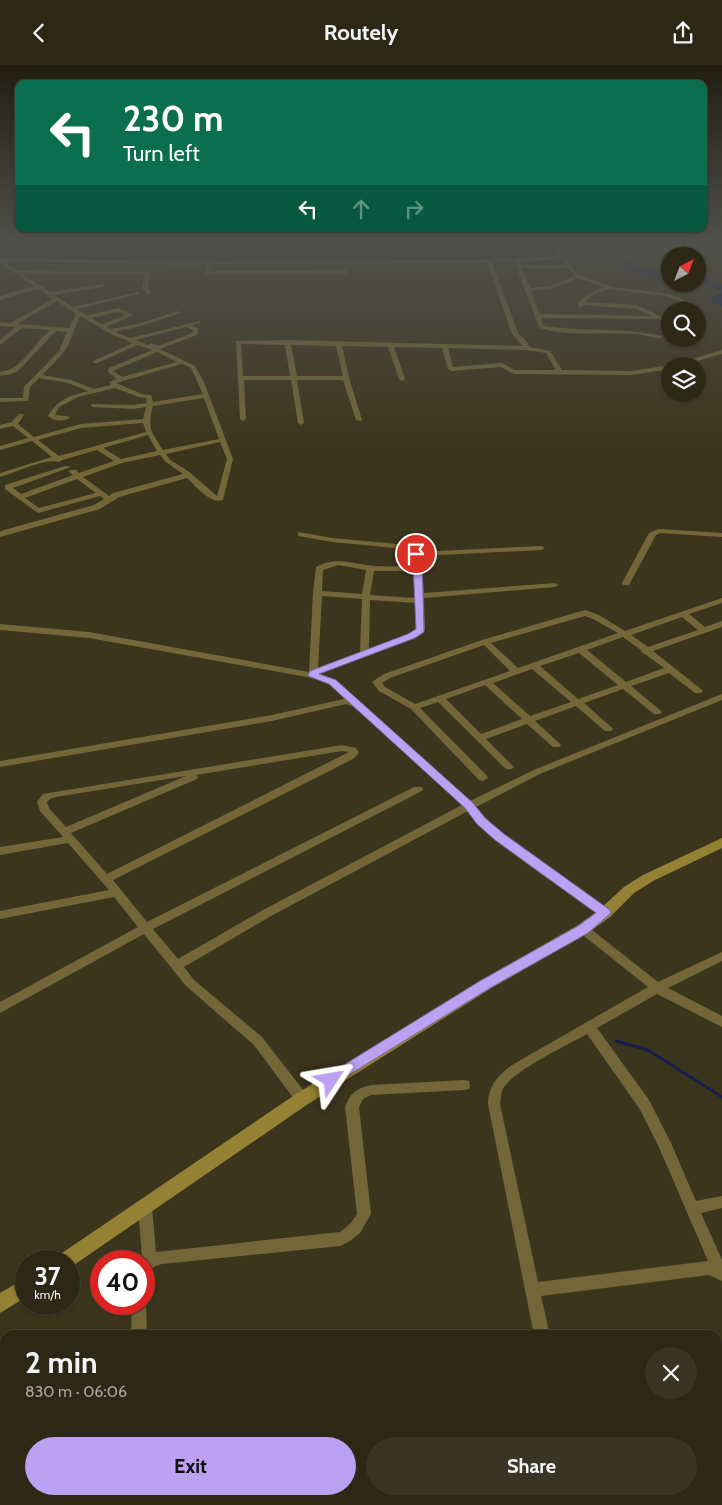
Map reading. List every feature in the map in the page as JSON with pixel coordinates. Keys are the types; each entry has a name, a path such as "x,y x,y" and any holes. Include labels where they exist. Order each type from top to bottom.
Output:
{"street":[{"path":"11,325 35,311"},
{"path":"68,418 55,418 51,416 56,406 93,391 115,386 141,396 149,396 151,404 146,425 161,452 170,462 214,498 220,497 230,459 193,367 184,361 129,340 76,311"},
{"path":"86,317 113,311"},
{"path":"102,326 132,315 122,311"},
{"path":"507,311 515,334 526,344 526,348"},
{"path":"536,311 542,327 549,329 626,331 659,338"},
{"path":"581,311 582,317"},
{"path":"647,311 661,320"},
{"path":"0,400 26,400 27,387 65,346 69,330 79,313"},
{"path":"111,331 178,313"},
{"path":"538,316 656,318"},
{"path":"129,340 198,322"},
{"path":"0,325 69,330"},
{"path":"95,362 141,344 158,348 195,333 196,329 188,326"},
{"path":"0,343 20,327"},
{"path":"0,374 9,374 20,367 40,341 54,330"},
{"path":"244,419 238,342 526,348 548,352 560,372"},
{"path":"288,342 301,423"},
{"path":"338,345 359,420"},
{"path":"392,345 402,379"},
{"path":"445,347 451,369 502,365"},
{"path":"494,348 502,365 514,372 631,373 661,369"},
{"path":"121,379 110,371 111,369 157,350"},
{"path":"705,357 722,352"},
{"path":"115,386 112,382 184,361"},
{"path":"38,376 69,381 93,391"},
{"path":"240,377 346,378"},
{"path":"93,405 134,407 206,396"},
{"path":"0,427 14,424 21,415"},
{"path":"0,448 81,426 146,421"},
{"path":"14,424 108,499"},
{"path":"0,475 48,459 58,459 150,433"},
{"path":"20,497 120,461 222,440"},
{"path":"98,448 120,461"},
{"path":"0,491 67,467"},
{"path":"0,535 97,507 116,495 188,475"},
{"path":"0,480 38,511 102,494"},
{"path":"626,583 653,533 658,531 721,534"},
{"path":"301,534 332,540 397,546 416,554 541,548"},
{"path":"313,674 418,633 420,629 416,554"},
{"path":"313,674 319,569 332,563 356,564 370,568 418,569"},
{"path":"364,654 366,597 370,568"},
{"path":"318,593 366,597 419,598 555,585"},
{"path":"414,707 722,600"},
{"path":"483,778 414,707 382,689 377,682 388,676 485,642 585,613 596,615 698,691"},
{"path":"683,613 703,630"},
{"path":"646,651 722,624"},
{"path":"0,627 89,635 313,674 333,682 469,806 481,821 500,837 605,913"},
{"path":"485,642 516,671"},
{"path":"580,649 657,712"},
{"path":"533,665 574,702 608,729"},
{"path":"478,738 574,702 668,670"},
{"path":"486,681 556,745"},
{"path":"176,966 267,913 539,771 722,697"},
{"path":"440,698 509,767"},
{"path":"0,763 272,718 332,703 346,701 355,704"},
{"path":"106,879 350,757 354,753 353,750 342,748 47,796 42,802 44,809 69,836 106,879 117,891 190,983 258,1041 302,1099"},
{"path":"0,851 69,836 208,771"},
{"path":"0,1008 147,927 418,789"},
{"path":"80,1251 302,1099 485,985 583,929 605,913 629,890 648,878 722,843"},
{"path":"0,915 117,891"},
{"path":"583,929 657,988 722,1021"},
{"path":"541,1330 493,1093 505,1076 522,1065 657,988 722,956"},
{"path":"589,1027 644,1104 664,1143 720,1273"},
{"path":"155,1261 341,1239 352,1233 359,1225 364,1214 353,1102 363,1092 372,1090 464,1085"},
{"path":"692,1208 722,1201"},
{"path":"145,1207 146,1250"},
{"path":"532,1290 709,1268 720,1273"},
{"path":"0,1304 15,1294"},
{"path":"139,1315 139,1330"}],"waterway":[{"path":"616,1041 648,1050 722,1097"}],"route":[{"path":"331,1080 485,985 593,923 605,913 523,855 481,821 469,806 333,682 313,676 313,673 418,633 420,629 418,562 416,554"}]}
